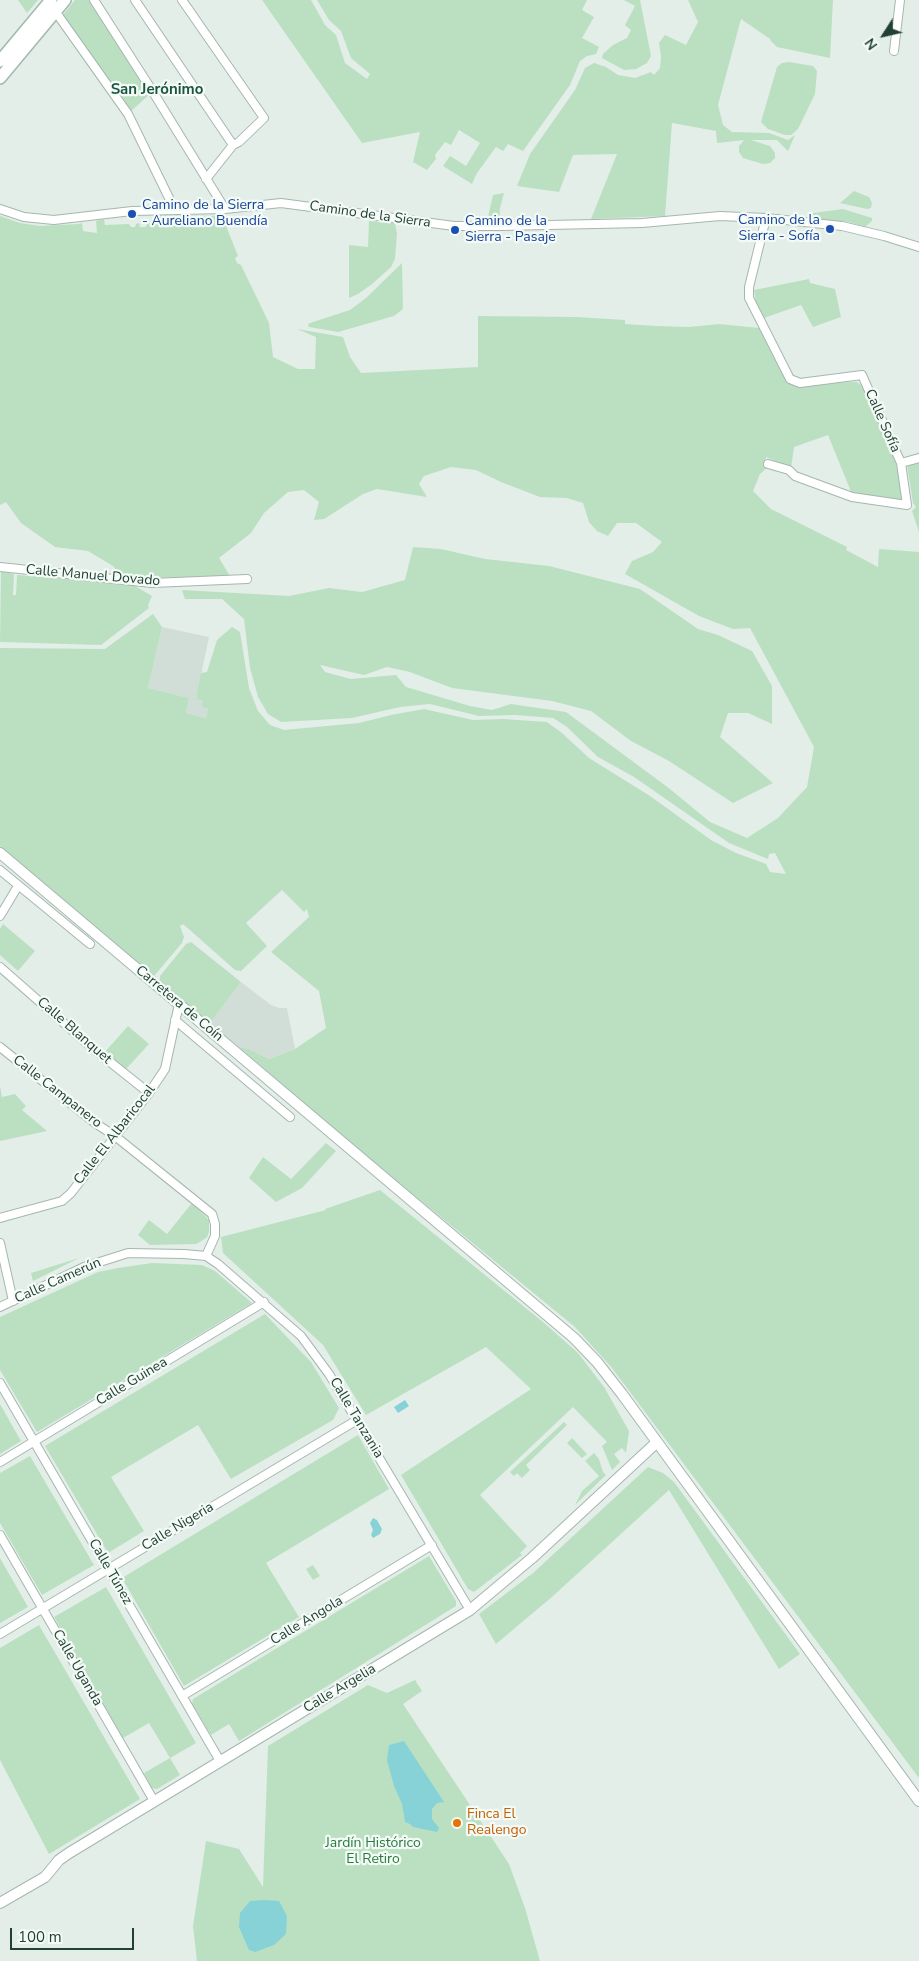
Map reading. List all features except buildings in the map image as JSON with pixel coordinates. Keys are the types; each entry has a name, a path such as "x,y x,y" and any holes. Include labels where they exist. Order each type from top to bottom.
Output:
{"main road":[{"path":"0,61 51,0"},
{"path":"0,78 65,0"}],"street":[{"path":"94,0 225,209"},
{"path":"135,0 233,145"},
{"path":"182,0 264,118 239,142 233,145 206,179"},
{"path":"894,51 900,0"},
{"path":"55,12 128,114 170,200 170,210"},
{"name":"Camino de la Sierra","path":"0,209 24,217 54,220 132,211 225,209 281,203 458,226 642,223 720,216 766,218 842,226 919,247"},
{"name":"Calle Sofía","path":"766,218 749,288 749,298 790,379 800,383 862,375 901,463 907,505 852,497 795,476 789,470 768,464"},
{"path":"901,463 919,458"},
{"name":"Calle Manuel Dovado","path":"0,567 152,583 247,579"},
{"name":"Carretera de Coín","path":"0,854 574,1338 607,1375 919,1801"},
{"path":"0,870 90,944"},
{"path":"0,916 18,886"},
{"name":"Calle Blanquet","path":"0,967 90,1046 149,1094"},
{"name":"Calle El Albaricocal","path":"0,1218 62,1201 71,1193 149,1094 165,1069 178,1004"},
{"path":"175,1020 290,1117"},
{"name":"Calle Campanero","path":"0,1047 95,1123 116,1136 212,1214 215,1224 215,1236 206,1256"},
{"path":"0,1243 13,1302"},
{"name":"Calle Camerún","path":"0,1307 84,1267 128,1253 206,1256"},
{"name":"Calle Tanzania","path":"206,1256 264,1302 301,1336 329,1374 470,1610"},
{"name":"Calle Guinea","path":"0,1462 264,1302"},
{"name":"Calle Túnez","path":"0,1383 220,1761"},
{"name":"Calle Nigeria","path":"0,1634 357,1420"},
{"name":"Calle Argelia","path":"0,1903 45,1877 59,1860 69,1853 470,1610 532,1558 656,1443"},
{"name":"Calle Uganda","path":"0,1534 154,1801"},
{"name":"Calle Angola","path":"182,1696 432,1545"}],"shaded area":[{"path":"162,627 209,637 196,699 203,701 208,708 206,718 186,713 189,698 148,688"},
{"path":"241,982 271,1005 287,1008 295,1049 269,1059 249,1049 239,1047 210,1023"}],"green space":[{"path":"18,0 38,0 27,13"},
{"path":"75,0 91,0 151,93 130,112 62,16"},
{"path":"262,0 311,0 325,25 336,35 345,63 367,79 370,74 351,58 341,31 329,20 317,0 587,0 582,10 594,17 582,38 599,47 596,54 587,56 580,61 570,85 523,151 508,144 503,151 496,147 477,173 472,184 443,166 450,156 466,166 480,143 459,130 451,145 445,142 435,155 436,159 427,170 413,162 420,132 362,143"},
{"path":"624,0 640,0 651,56 647,63 636,69 624,70 602,58 603,54 613,45 627,38 631,30 625,25 635,6"},
{"path":"688,0 833,0 830,58 777,47 770,39 741,19 718,105 723,125 732,132 769,133 788,140 795,135 788,151 777,140 751,140 770,146 775,153 775,158 770,163 763,164 743,158 739,152 739,146 744,140 717,143 716,131 672,123 665,216 591,219 617,154 573,155 559,192 517,186 530,154 575,90 585,68 594,63 606,67 618,75 635,78 651,72 654,75 660,68 659,43 665,35 686,45 698,22"},
{"path":"789,62 813,66 817,71 815,94 798,129 791,135 785,135 768,129 761,122 777,67 782,63"},
{"path":"854,191 869,197 872,203 871,208 867,209 840,203"},
{"path":"504,193 499,223 487,222 493,195"},
{"path":"843,209 872,218 872,221 865,227 849,222 813,219 811,215 813,213"},
{"path":"153,215 222,216 238,256 235,258 237,263 241,265 269,323 273,357 298,369 315,369 316,337 297,329 343,337 350,357 361,373 478,367 478,316 576,317 625,320 625,324 657,326 689,327 719,324 759,328 786,380 796,386 857,382 865,388 895,458 903,500 852,494 828,435 794,447 791,468 766,457 765,465 768,467 760,474 753,491 771,509 847,547 846,550 878,567 879,549 919,552 919,1778 612,1368 575,1327 359,1150 239,1047 249,1049 269,1059 295,1049 326,1028 319,991 271,952 309,917 307,909 304,912 282,890 246,923 267,946 241,971 235,970 183,924 180,926 184,937 182,943 154,976 0,846 0,648 105,649 153,614 162,627 148,688 189,698 186,713 206,718 208,708 202,707 203,701 196,699 201,673 207,672 217,640 232,627 240,632 249,688 258,711 270,725 284,730 359,723 424,709 473,720 503,719 547,722 589,758 650,796 711,840 736,853 766,864 770,872 786,874 775,853 769,854 768,859 729,843 634,777 598,757 567,727 553,718 515,715 479,716 430,704 400,707 352,718 281,722 268,714 258,697 250,668 244,619 222,599 185,599 182,590 289,596 329,588 362,592 405,580 413,547 441,549 485,559 549,566 640,589 698,629 718,635 752,651 772,686 772,724 748,713 728,713 720,737 773,783 733,803 669,761 631,741 591,711 552,701 452,688 410,672 387,667 364,675 320,665 325,672 351,679 396,675 406,687 470,706 492,710 511,704 566,712 670,789 710,822 747,838 778,818 807,787 814,747 750,628 733,629 699,616 625,574 632,561 653,552 662,542 636,523 617,523 608,536 597,531 589,522 583,503 567,498 540,497 476,470 451,467 424,476 419,484 427,497 377,489 363,494 324,519 314,520 319,502 304,490 288,492 264,513 251,533 219,558 230,576 176,578 121,576 113,566 88,551 55,547 21,523 6,502 0,505 0,216 20,223 40,226 82,223 83,231 97,233 96,221 104,219 105,225 129,224 131,227 135,227 139,223 140,227 146,227 147,223 153,223"},
{"path":"369,221 395,223 397,234 395,259 391,267 372,284 349,298 349,245 368,247"},
{"path":"402,263 403,309 394,316 338,332 309,327 308,324 350,310 366,298"},
{"path":"809,279 810,283 835,289 841,317 813,327 801,305 764,318 756,302 754,290"},
{"path":"919,462 919,532 912,511 916,507 913,503 907,464"},
{"path":"1,571 14,574 13,595 16,595 17,575 135,586 152,596 148,605 149,608 101,645 0,642"},
{"path":"3,924 35,951 18,971 0,955 0,929"},
{"path":"191,942 241,982 210,1023 160,981 160,976 186,944"},
{"path":"128,1026 149,1044 126,1069 104,1053"},
{"path":"0,1086 2,1097 15,1094 26,1106 22,1110 47,1131 0,1141"},
{"path":"326,1143 336,1151 302,1188 276,1202 249,1178 263,1157 291,1179"},
{"path":"380,1190 543,1322 578,1353 604,1387 629,1431 626,1453 622,1448 614,1454 620,1462 612,1470 602,1446 607,1442 573,1407 480,1495 527,1546 520,1553 522,1555 474,1592 468,1589 401,1475 531,1389 486,1347 366,1415 323,1345 223,1253 221,1237 326,1210"},
{"path":"192,1203 209,1220 207,1237 200,1242 196,1244 150,1245 138,1235 149,1220 167,1234"},
{"path":"79,1258 33,1281 31,1273"},
{"path":"152,1263 202,1265 215,1271 252,1303 37,1432 0,1370 0,1317 98,1272"},
{"path":"265,1314 311,1362 339,1408 333,1420 231,1479 198,1425 111,1477 144,1531 108,1553 45,1446"},
{"path":"0,1404 21,1441 0,1454"},
{"path":"564,1422 567,1425 526,1465 530,1470 522,1478 517,1473 514,1476 510,1472"},
{"path":"358,1435 389,1489 266,1563 299,1617 184,1686 122,1578"},
{"path":"572,1438 587,1454 582,1458 567,1443"},
{"path":"594,1453 599,1459 603,1472 606,1475 575,1505 582,1491 599,1476 585,1461"},
{"path":"30,1456 94,1565 42,1595 0,1523 0,1473"},
{"path":"648,1467 663,1473 674,1482 800,1654 779,1669 669,1490 553,1596 496,1644 479,1614 533,1573"},
{"path":"429,1556 456,1601 456,1606 239,1741 229,1724 211,1735 192,1704 193,1699"},
{"path":"0,1558 28,1607 0,1623"},
{"path":"313,1565 320,1576 313,1580 306,1569"},
{"path":"106,1587 196,1743 170,1758 149,1723 123,1738 54,1617"},
{"path":"39,1625 140,1799 49,1854 0,1760 0,1648"},
{"name":"Jardín Histórico El Retiro","path":"415,1680 422,1691 403,1704 509,1864 525,1908 540,1961 197,1961 193,1926 206,1841 239,1849 263,1887 268,1746 368,1685 387,1693"},
{"path":"170,1758 180,1775 157,1789 152,1788 144,1773"}],"water":[{"path":"405,1400 409,1406 398,1413 394,1407"},
{"path":"373,1518 377,1520 382,1529 380,1534 373,1538 371,1535 373,1530 370,1523"},
{"path":"404,1741 444,1802 437,1803 432,1809 432,1819 439,1828 437,1832 413,1827 405,1822 402,1804 394,1786 387,1760 389,1745"},
{"path":"250,1901 279,1901 287,1916 286,1934 274,1945 255,1952 249,1950 239,1927 240,1913"}],"place":[{"name":"Camino de la Sierra - Aureliano Buendía","path":"132,214"},
{"name":"Camino de la Sierra - Sofía","path":"830,229"},
{"name":"Camino de la Sierra - Pasaje","path":"455,230"},
{"name":"Finca El Realengo","path":"457,1823"}],"district":[{"name":"San Jerónimo","path":"157,90"}]}
